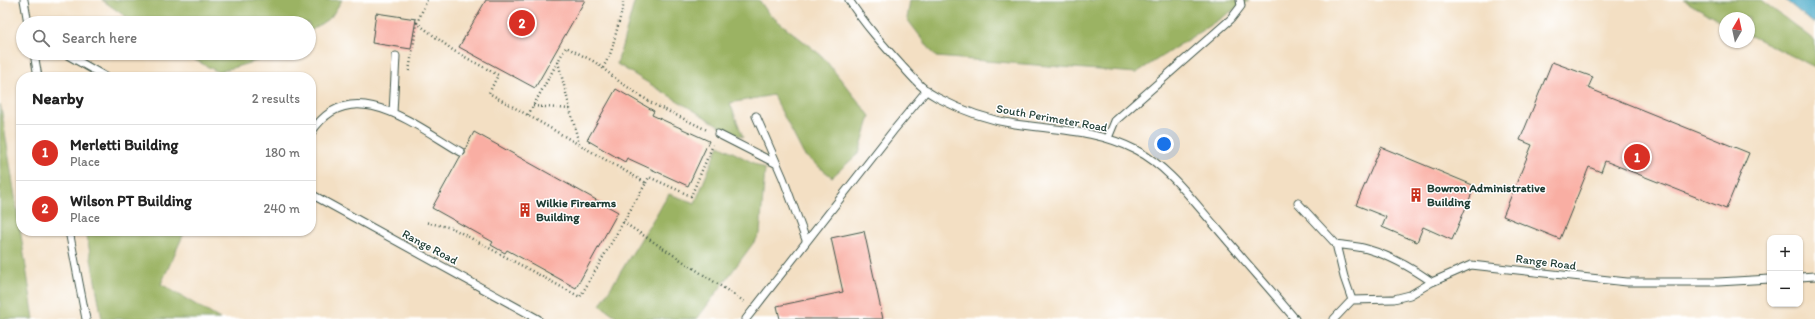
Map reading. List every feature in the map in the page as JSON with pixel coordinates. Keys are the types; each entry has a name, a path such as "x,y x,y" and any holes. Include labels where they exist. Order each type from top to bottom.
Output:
{"lane":[{"path":"24,0 27,16"},
{"name":"South Perimeter Road","path":"849,0 865,24 886,49 918,83 937,97 981,116 1015,124 1052,127 1108,138 1137,150 1178,182 1295,319"},
{"path":"1108,138 1114,121 1231,19 1241,6 1240,0"},
{"path":"393,113 396,56"},
{"path":"35,60 37,72"},
{"path":"76,60 97,72"},
{"path":"746,319 806,240 893,131 928,90"},
{"path":"316,124 331,110 358,103 371,105 393,113 461,152"},
{"path":"756,116 777,164 806,240"},
{"path":"718,134 777,164"},
{"name":"Range Road","path":"316,197 538,319"},
{"path":"1298,203 1336,244 1344,277 1352,300 1334,319"},
{"path":"70,236 86,319"},
{"path":"1336,244 1366,249 1383,254 1412,268 1432,282"},
{"name":"Range Road","path":"1352,300 1394,299 1410,295 1432,282 1471,265 1627,282 1718,282 1767,279"},
{"path":"1803,277 1815,276"}],"path":[{"path":"395,76 409,73 418,24 427,0"},
{"path":"603,68 611,52 623,7 623,0"},
{"path":"418,24 454,51 498,75 490,93 646,183"},
{"path":"425,222 452,228 580,297 649,176 691,196 718,134 653,104 595,62 566,47 528,115"},
{"path":"558,62 579,144"},
{"path":"533,106 570,109"},
{"path":"623,222 754,308"}],"green space":[{"path":"102,0 342,0 331,17 316,27 316,16 125,16"},
{"path":"635,0 759,0 769,14 822,56 870,116 859,153 832,177 804,155 773,95 730,103 743,137 731,133 617,64"},
{"path":"910,0 1249,0 1136,73 936,57 907,19"},
{"path":"1683,0 1761,0 1815,41 1815,67 1755,38 1755,12 1719,12 1719,20"},
{"path":"195,60 260,60 218,72"},
{"path":"0,104 16,203 16,236 21,236 34,319 0,319"},
{"path":"719,145 765,169 760,234 697,319 620,319 600,305 669,194 695,203"},
{"path":"87,236 183,236 161,284 220,319 102,319"}],"water":[{"path":"1785,0 1815,0 1815,23 1812,22"}],"building":[{"path":"486,0 585,0 535,88 459,47"},
{"path":"376,13 416,19 411,49 372,43"},
{"path":"1552,62 1593,77 1588,88 1749,153 1726,209 1605,161 1601,172 1589,167 1560,239 1503,216 1532,145 1520,140"},
{"path":"616,89 654,111 652,115 709,141 688,186 627,158 625,162 587,140"},
{"name":"Wilkie Firearms Building","path":"474,132 618,212 576,288 507,250 505,253 491,245 493,242 432,208 460,157 465,154 465,149"},
{"name":"Bowron Administrative Building","path":"1381,147 1475,186 1452,240 1423,227 1417,242 1382,227 1386,217 1356,205"},
{"path":"864,231 883,319 780,319 777,306 843,292 831,238"}],"place":[{"name":"Wilson PT Building","path":"522,23"},
{"name":"Merletti Building","path":"1637,157"},
{"name":"Bowron Administrative Building","path":"1416,195"},
{"name":"Wilkie Firearms Building","path":"525,210"}]}
